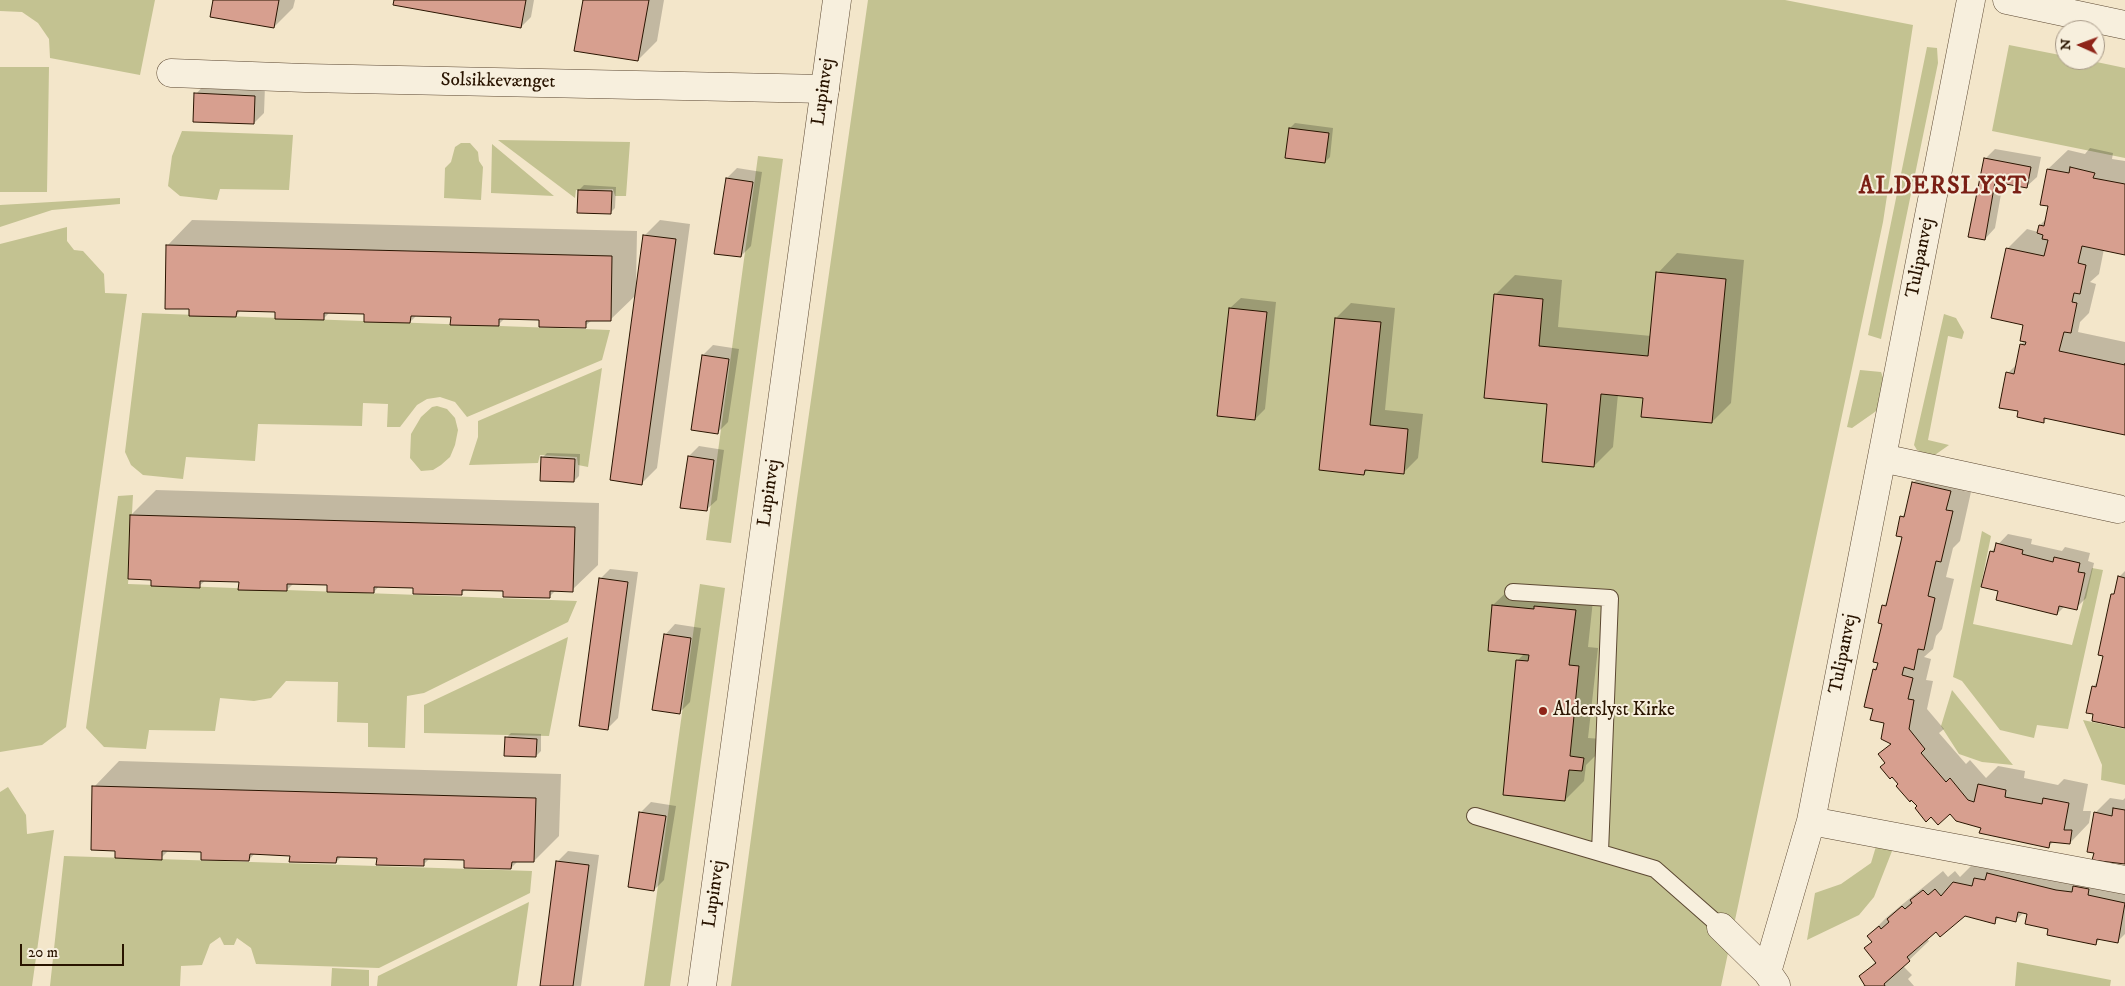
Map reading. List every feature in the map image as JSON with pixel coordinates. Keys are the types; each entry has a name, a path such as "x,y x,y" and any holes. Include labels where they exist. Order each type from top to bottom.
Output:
{"street":[{"name":"Lupinvej","path":"702,986 837,0"},
{"name":"Tulipanvej","path":"1772,979 1811,821 1971,0"},
{"path":"2007,0 2055,5 2125,24"},
{"name":"Solsikkevænget","path":"171,73 825,89"},
{"path":"1882,458 2118,508"},
{"path":"1811,821 2125,880"},
{"name":"Tulipanvej","path":"1721,927 1772,979"}],"lane":[{"path":"1513,592 1610,598 1600,852"},
{"path":"1475,816 1655,869 1721,927"}],"shaded area":[{"path":"0,0 155,0 140,75 50,58 49,39 38,23 22,12 0,11"},
{"path":"868,0 1785,0 1913,25 1883,222 1721,986 731,986 797,498"},
{"path":"2009,45 2055,54 2055,70 2105,70 2105,64 2125,68 2125,158 1992,131"},
{"path":"1927,47 1937,48 1938,63 1881,339 1868,335"},
{"path":"0,67 49,67 47,192 0,192"},
{"path":"182,131 293,135 289,190 220,189 217,200 180,196 168,186 172,156"},
{"path":"498,140 630,142 626,196 615,196 613,189 576,190 575,198"},
{"path":"461,143 470,143 478,152 479,161 483,167 481,200 444,198 445,168 451,162 455,147"},
{"path":"492,144 554,196 491,193"},
{"path":"758,156 783,159 731,543 706,540"},
{"path":"120,198 120,204 52,210 0,227 0,205"},
{"path":"67,227 67,241 74,250 83,251 104,274 105,293 127,294 66,727 42,745 0,752 0,244"},
{"path":"142,313 610,330 602,360 467,417 455,402 440,397 427,399 417,405 400,427 387,427 388,404 363,403 362,426 258,424 255,461 186,457 183,479 143,475 131,465 125,452"},
{"path":"1944,314 1956,318 1964,332 1962,339 1948,336 1928,440 1949,445 1932,457 1917,450 1914,445"},
{"path":"602,368 588,467 578,465 577,457 540,455 538,463 469,465 478,437 478,421"},
{"path":"1860,370 1881,372 1885,383 1882,407 1852,428 1847,427"},
{"path":"437,406 447,409 455,418 458,430 455,445 450,457 441,465 433,470 421,471 410,458 411,434 421,417 432,407"},
{"path":"133,495 128,584 577,601 568,622 424,693 407,696 405,748 368,747 368,723 337,722 338,682 286,681 271,698 254,701 220,698 215,731 149,730 146,749 104,747 86,728 118,496"},
{"path":"1982,531 1991,536 1973,624 2072,645 2092,568 2103,570 2068,729 2037,725 2034,738 2000,730 1962,681 1953,677"},
{"path":"700,584 725,588 670,986 644,986"},
{"path":"568,637 549,736 424,733 424,705"},
{"path":"1952,690 2013,765 1982,762 1959,754 1941,726"},
{"path":"2083,720 2125,729 2125,785 2101,780 2102,765"},
{"path":"8,787 26,815 27,834 54,830 32,986 0,986 0,792"},
{"path":"1877,843 1894,846 1874,897 1859,915 1807,940 1815,893 1841,884 1871,863"},
{"path":"64,856 532,871 530,893 379,968 256,964 251,948 237,938 234,945 224,945 220,937 210,944 202,965 181,966 180,986 50,986"},
{"path":"529,902 517,986 377,986 378,976"},
{"path":"2017,962 2111,980 2110,986 2015,986"},
{"path":"332,968 369,970 369,986 331,986"}],"building":[{"path":"213,0 279,0 274,28 210,17"},
{"path":"394,0 526,0 521,28 393,5"},
{"path":"583,0 649,0 638,61 574,51"},
{"path":"194,93 255,96 254,124 193,122"},
{"path":"1289,128 1329,133 1325,163 1285,158"},
{"path":"1984,158 2031,167 2027,188 1995,182 1985,240 1968,237"},
{"path":"2070,167 2095,173 2093,178 2125,184 2125,255 2082,246 2078,263 2086,265 2080,294 2074,293 2072,302 2077,303 2071,333 2064,332 2059,351 2125,365 2125,435 2044,418 2044,423 2017,417 2018,411 1999,408 2006,372 2014,374 2020,344 2025,345 2026,342 2020,341 2023,325 1991,318 2006,248 2044,256 2048,240 2042,239 2043,235 2037,233 2039,225 2044,226 2048,206 2040,205 2047,169 2069,173"},
{"path":"726,178 753,182 741,257 714,254"},
{"path":"578,190 612,191 611,214 577,213"},
{"path":"643,235 676,239 642,485 610,480"},
{"path":"166,245 612,256 611,321 586,321 586,328 539,327 539,320 499,319 499,326 450,325 451,317 411,316 410,323 364,322 364,314 324,313 324,320 275,319 275,312 237,311 236,317 189,316 189,309 165,309"},
{"path":"1656,272 1726,279 1712,423 1641,417 1643,398 1601,394 1594,467 1542,462 1547,404 1484,398 1494,294 1543,299 1539,346 1648,356"},
{"path":"1229,308 1267,312 1255,420 1217,416"},
{"path":"1335,318 1381,322 1370,425 1408,429 1404,474 1365,470 1364,475 1319,470"},
{"path":"702,355 729,359 718,434 691,430"},
{"path":"688,456 714,460 707,511 680,508"},
{"path":"541,457 575,459 574,482 540,481"},
{"path":"1912,482 1951,491 1946,510 1953,511 1941,562 1936,561 1928,596 1935,598 1924,650 1918,649 1914,670 1904,667 1902,675 1913,678 1908,699 1914,700 1909,729 1925,749 1921,753 1946,782 1950,778 1968,800 1974,802 1978,784 2006,790 2005,797 2042,804 2043,798 2069,803 2064,830 2072,830 2070,844 2050,842 2049,848 1979,833 1981,828 1956,821 1950,814 1938,825 1931,817 1926,822 1915,808 1917,806 1911,800 1910,802 1896,786 1898,784 1892,777 1890,779 1880,767 1885,763 1878,754 1891,744 1881,739 1884,723 1870,720 1873,709 1864,707 1873,669 1876,670 1878,663 1873,662 1882,624 1878,623 1882,605 1886,606 1902,537 1896,536 1900,516 1904,517"},
{"path":"130,515 575,527 573,592 550,591 550,598 503,597 503,591 462,590 462,595 413,594 413,588 374,587 374,593 327,592 327,585 287,584 287,591 238,590 239,582 200,581 200,588 151,586 151,580 128,579"},
{"path":"1996,543 2023,550 2022,554 2053,562 2054,557 2080,563 2078,572 2085,573 2077,610 2059,606 2057,615 1996,600 1998,591 1981,587 1990,551 1994,552"},
{"path":"2118,576 2125,578 2125,728 2092,721 2093,714 2086,713 2092,686 2096,687 2103,656 2098,655 2111,594 2114,594"},
{"path":"599,578 628,582 608,730 579,726"},
{"name":"Alderslyst Kirke","path":"1492,605 1576,610 1569,665 1579,666 1570,756 1584,758 1582,771 1569,770 1565,801 1503,795 1516,660 1528,661 1529,655 1488,651"},
{"path":"664,634 691,638 680,714 652,710"},
{"path":"505,737 537,739 536,757 504,756"},
{"path":"92,786 536,798 534,862 512,862 511,869 464,868 464,860 424,859 424,866 376,865 377,858 337,857 336,863 289,862 290,856 250,854 249,861 201,860 201,852 162,851 162,860 115,858 115,851 91,850"},
{"path":"2113,808 2125,810 2125,864 2092,860 2094,853 2087,852 2094,812 2112,816"},
{"path":"639,812 666,816 654,891 628,887"},
{"path":"556,861 589,865 573,986 540,986"},
{"path":"1987,873 2056,890 2072,892 2073,886 2089,889 2088,895 2125,903 2118,943 2097,939 2096,945 2047,935 2048,929 2025,924 2027,914 2018,912 2016,922 1996,917 1995,924 1965,916 1940,937 1936,932 1907,957 1910,961 1884,984 1885,986 1865,986 1859,976 1876,963 1864,948 1872,942 1867,936 1879,926 1881,929 1889,922 1887,919 1902,906 1905,909 1912,903 1910,900 1923,890 1928,895 1935,889 1941,896 1953,882 1972,886 1974,878 1985,880"}],"place":[{"name":"Alderslyst Kirke","path":"1543,711"}],"district":[{"name":"ALDERSLYST","path":"1943,188"}]}
